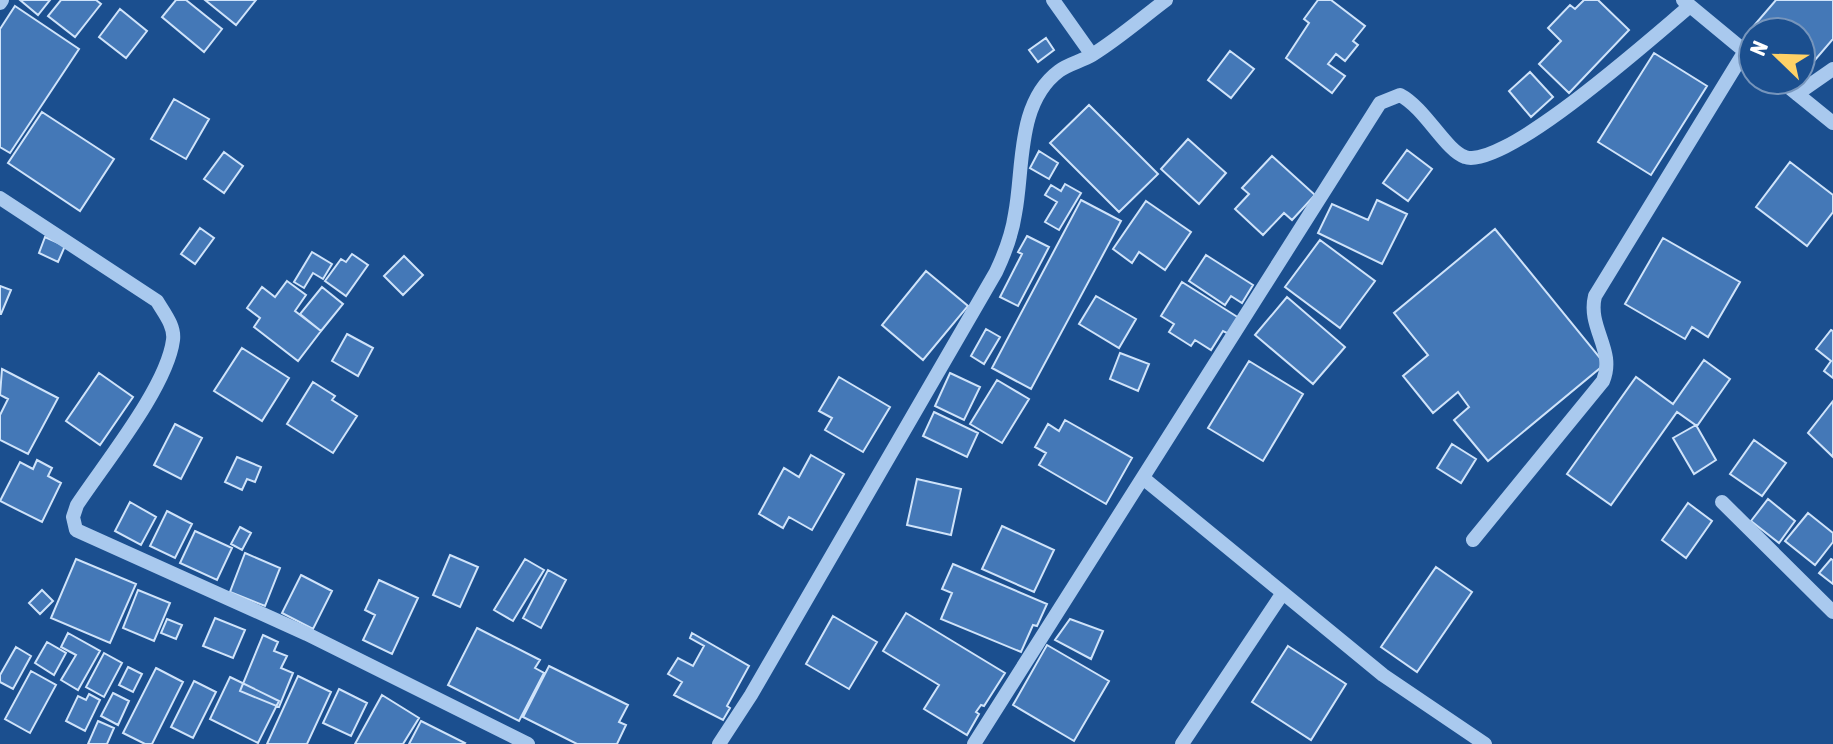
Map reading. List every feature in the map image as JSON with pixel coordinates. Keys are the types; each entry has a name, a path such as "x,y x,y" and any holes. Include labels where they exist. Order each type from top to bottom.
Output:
{"street":[{"path":"1053,0 1092,55"},
{"path":"719,744 759,682 996,272 1010,240 1022,142 1033,109 1059,71 1092,55 1166,0"},
{"path":"974,744 1380,103 1400,95 1415,103 1460,156 1475,160 1493,155 1580,98 1686,3 1737,44"},
{"path":"1473,540 1603,381 1608,359 1591,311 1595,296 1737,73"},
{"path":"1799,96 1833,123"},
{"path":"0,198 157,301 168,319 174,338 166,367 153,390 77,505 73,517 76,530 307,634 528,744"},
{"path":"1143,478 1383,675 1485,744"},
{"path":"1722,502 1833,612"},
{"path":"1182,744 1282,594"}],"building":[{"path":"20,0 50,0 38,15"},
{"path":"61,0 96,0 101,4 75,37 48,16"},
{"path":"176,0 186,0 222,29 204,52 162,17"},
{"path":"205,0 256,0 236,25"},
{"path":"1318,0 1331,0 1365,26 1353,41 1358,45 1345,61 1336,54 1328,64 1345,76 1332,93 1286,58 1309,23 1304,19"},
{"path":"1584,0 1598,0 1629,30 1569,93 1539,64 1561,41 1548,28 1570,5 1575,9"},
{"path":"1776,0 1833,0 1833,39 1817,58 1817,16 1762,16"},
{"path":"15,6 79,49 10,153 0,147 0,29"},
{"path":"120,9 147,31 126,58 99,37"},
{"path":"1046,38 1054,50 1038,62 1029,50"},
{"path":"1230,51 1254,69 1231,98 1208,80"},
{"path":"1654,53 1707,86 1651,175 1598,142"},
{"path":"1530,72 1553,97 1531,117 1509,91"},
{"path":"174,99 209,119 186,159 151,139"},
{"path":"1089,105 1158,174 1119,212 1050,143"},
{"path":"42,112 114,159 80,211 8,163"},
{"path":"1188,139 1226,173 1199,204 1161,169"},
{"path":"1407,150 1432,169 1408,201 1383,183"},
{"path":"1039,151 1058,163 1049,179 1030,168"},
{"path":"224,152 243,166 224,193 204,179"},
{"path":"1272,156 1315,195 1292,220 1284,213 1263,235 1235,209 1249,194 1242,188"},
{"path":"1790,162 1833,195 1833,212 1807,246 1756,207"},
{"path":"1065,184 1081,193 1059,230 1045,222 1057,202 1045,195 1051,185 1061,191"},
{"path":"1081,200 1121,221 1031,389 992,368"},
{"path":"1377,200 1407,214 1382,264 1318,233 1332,204 1368,220"},
{"path":"1146,201 1191,232 1165,270 1139,252 1132,263 1113,249"},
{"path":"200,228 214,238 195,264 181,254"},
{"path":"1495,229 1605,364 1488,461 1454,420 1469,407 1458,392 1433,413 1403,376 1428,355 1394,313"},
{"path":"1027,236 1049,247 1018,306 1000,297 1022,254 1018,252"},
{"path":"45,237 65,246 58,262 39,253"},
{"path":"1663,238 1740,282 1708,337 1692,327 1685,339 1625,304"},
{"path":"1320,240 1375,281 1340,328 1285,287"},
{"path":"312,252 332,264 323,279 313,273 304,288 294,282"},
{"path":"352,254 368,265 346,296 325,281 341,259 346,262"},
{"path":"1206,255 1253,285 1242,303 1231,296 1225,305 1189,281"},
{"path":"404,256 423,275 403,295 384,276"},
{"path":"926,271 968,306 923,360 882,325"},
{"path":"287,281 306,295 295,311 321,331 298,361 254,327 260,318 247,308 262,287 275,297"},
{"path":"1182,282 1239,318 1229,334 1223,331 1211,350 1195,340 1191,346 1169,332 1174,324 1161,316"},
{"path":"0,286 11,290 1,314 0,314"},
{"path":"322,287 343,304 321,331 300,314"},
{"path":"1096,296 1136,319 1119,348 1079,324"},
{"path":"1287,297 1345,347 1313,384 1255,335"},
{"path":"986,329 1000,337 984,364 971,356"},
{"path":"1831,330 1833,378 1824,371 1831,361 1816,349"},
{"path":"347,334 373,348 358,376 332,361"},
{"path":"242,348 289,378 262,421 214,391"},
{"path":"1120,353 1149,364 1138,391 1110,379"},
{"path":"1704,360 1730,379 1697,426 1677,412 1611,505 1567,474 1636,377 1673,404"},
{"path":"1249,361 1303,394 1263,461 1208,428"},
{"path":"2,369 58,398 28,454 0,440 0,415 8,399 0,395"},
{"path":"99,373 133,397 100,445 66,421"},
{"path":"950,373 980,387 964,420 935,406"},
{"path":"839,377 890,407 863,452 825,430 832,418 819,411"},
{"path":"997,380 1029,399 1002,443 970,424"},
{"path":"313,382 335,396 332,400 357,416 333,453 287,424"},
{"path":"1833,401 1833,457 1808,433"},
{"path":"934,412 978,433 967,457 923,436"},
{"path":"1065,420 1132,458 1106,504 1039,465 1046,453 1035,447 1048,424 1059,431"},
{"path":"175,424 202,438 181,479 154,465"},
{"path":"1696,425 1716,460 1694,474 1673,438"},
{"path":"1754,440 1786,463 1762,496 1730,474"},
{"path":"1452,444 1476,459 1461,483 1437,468"},
{"path":"811,455 844,474 812,530 789,517 783,528 759,514 784,468 799,477"},
{"path":"237,457 261,467 255,482 247,479 242,490 225,482"},
{"path":"37,460 52,468 48,476 61,483 42,522 0,501 20,462 33,469"},
{"path":"917,479 961,489 951,535 907,525"},
{"path":"1768,499 1795,521 1779,543 1751,521"},
{"path":"130,502 156,517 141,545 115,531"},
{"path":"1688,503 1712,521 1686,558 1662,540"},
{"path":"167,511 192,524 175,558 150,546"},
{"path":"1808,513 1833,533 1833,542 1815,565 1785,541"},
{"path":"1002,526 1054,550 1034,592 982,569"},
{"path":"240,527 251,533 242,550 231,544"},
{"path":"195,531 232,548 217,580 180,563"},
{"path":"245,553 280,568 265,606 230,592"},
{"path":"450,555 478,567 460,607 433,595"},
{"path":"76,559 136,584 110,643 51,618"},
{"path":"525,559 544,570 513,621 494,610"},
{"path":"1833,560 1833,584 1819,573"},
{"path":"953,564 1047,604 1021,652 941,619 952,593 942,589"},
{"path":"1436,567 1472,592 1417,672 1381,647"},
{"path":"548,570 566,580 541,628 523,618"},
{"path":"301,575 332,591 313,629 282,613"},
{"path":"379,580 418,598 392,654 363,640 375,615 365,610"},
{"path":"42,590 53,601 40,614 29,603"},
{"path":"138,590 170,603 154,641 123,628"},
{"path":"906,613 1005,673 984,706 981,705 976,712 979,714 967,735 924,709 939,685 883,651"},
{"path":"833,616 877,642 849,689 806,664"},
{"path":"215,618 245,630 233,658 203,646"},
{"path":"167,619 182,625 176,639 161,633"},
{"path":"1070,619 1103,631 1091,659 1055,640"},
{"path":"477,628 540,660 535,668 544,673 519,721 448,685"},
{"path":"68,633 100,651 78,690 61,680 76,655 61,647"},
{"path":"692,633 749,666 727,706 730,708 723,720 674,695 682,682 668,674 678,658 693,666 704,646 690,638"},
{"path":"263,635 278,642 274,651 287,656 281,668 293,673 279,707 240,691"},
{"path":"47,642 66,653 54,675 35,663"},
{"path":"1047,645 1109,681 1074,741 1013,705"},
{"path":"1288,646 1346,684 1311,740 1252,702"},
{"path":"16,647 31,656 13,689 0,682 0,675"},
{"path":"104,653 122,663 104,697 86,687"},
{"path":"549,666 628,705 619,722 626,725 617,744 577,744 523,717"},
{"path":"128,667 142,674 133,692 119,685"},
{"path":"156,668 183,682 152,744 145,744 123,733"},
{"path":"31,671 56,685 30,733 5,719"},
{"path":"298,676 331,692 307,744 267,744"},
{"path":"230,677 279,701 258,743 210,719"},
{"path":"194,681 216,692 193,738 171,727"},
{"path":"339,689 367,703 351,736 323,723"},
{"path":"113,693 129,701 118,725 101,716"},
{"path":"89,694 100,700 85,731 66,721 78,696 86,700"},
{"path":"382,695 419,718 403,744 355,744"},
{"path":"98,721 114,728 107,744 88,744"},
{"path":"421,721 465,743 409,744"}]}
